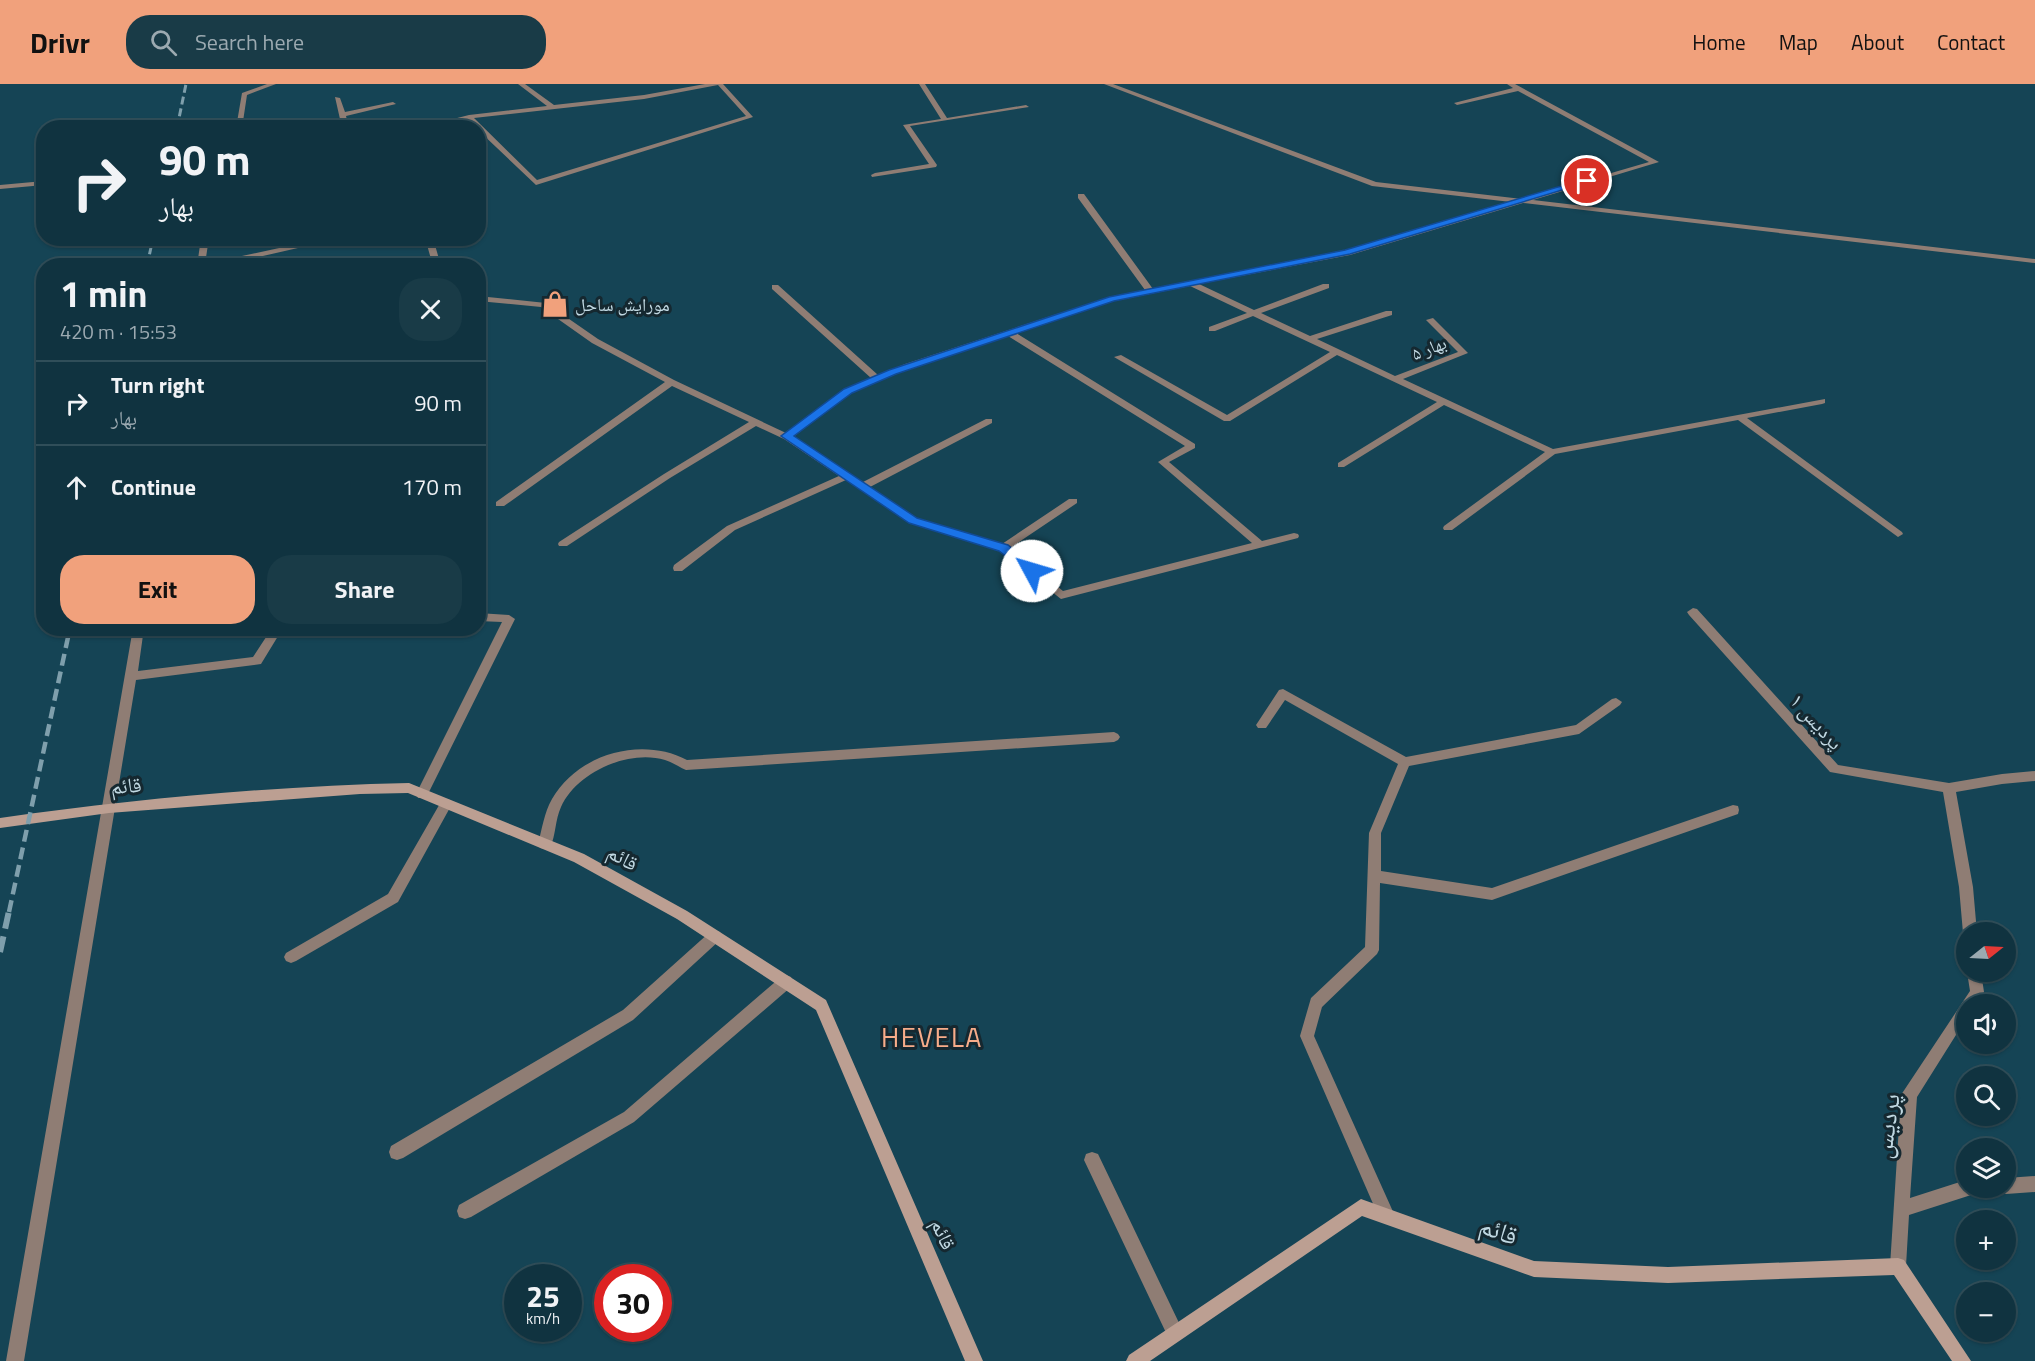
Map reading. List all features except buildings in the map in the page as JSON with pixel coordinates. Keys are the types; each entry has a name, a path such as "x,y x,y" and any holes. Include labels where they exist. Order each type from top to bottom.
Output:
{"street":[{"path":"239,120 244,94 273,84"},
{"path":"521,84 554,108"},
{"path":"456,120 718,84 750,117 536,183 486,134"},
{"path":"922,84 945,120"},
{"path":"1107,84 1374,184 2035,261"},
{"path":"787,436 848,391 908,366 1112,299 1193,285 1347,253 1655,162 1510,84"},
{"path":"1457,103 1519,89"},
{"path":"337,98 344,120"},
{"path":"342,115 393,105"},
{"path":"875,175 933,165 906,125 1026,107"},
{"path":"469,117 472,120"},
{"path":"0,187 36,184"},
{"path":"1081,196 1151,292"},
{"path":"241,258 300,246"},
{"path":"1193,285 1552,452"},
{"path":"1212,329 1326,286"},
{"path":"774,287 877,379"},
{"path":"486,299 543,305 596,341 671,382 787,436 913,520 1004,548 1061,595 1294,536"},
{"path":"1310,339 1389,313"},
{"name":"بهار ۵","path":"1395,379 1464,353 1430,320"},
{"path":"1009,333 1192,446 1163,462 1260,544"},
{"path":"1118,357 1227,419 1337,352"},
{"path":"500,504 671,382"},
{"path":"1448,528 1552,452 1822,401"},
{"path":"1341,465 1443,402"},
{"path":"1740,417 1899,534"},
{"path":"862,487 989,421"},
{"path":"563,544 667,476 756,422"},
{"path":"678,568 731,528 847,476"},
{"path":"1004,548 1073,501"},
{"name":"پرديس ۱","path":"1693,612 1834,769 1949,788"},
{"path":"422,794 509,619 486,618"},
{"path":"15,1361 138,636"},
{"path":"131,676 257,662 273,636"},
{"path":"1262,725 1282,693 1405,762 1579,729 1616,702"},
{"path":"545,844 555,803 575,780 599,763 642,753 666,755 686,765 1114,737"},
{"path":"1387,1216 1307,1036 1316,1003 1372,950 1375,833 1405,762"},
{"path":"1970,922 1949,788 2035,776"},
{"name":"قائم","path":"0,823 109,808 360,789 409,788 579,858 682,915 821,1005 975,1361"},
{"path":"291,957 393,898 446,804"},
{"path":"1374,876 1492,894 1733,810"},
{"path":"397,1152 628,1015 715,936"},
{"path":"465,1211 628,1117 786,982"},
{"name":"پرديس","path":"1898,1266 1909,1095 1956,1023"},
{"path":"1092,1160 1175,1333"},
{"path":"2016,1185 2035,1184"},
{"path":"1902,1209 1956,1192"},
{"name":"قائم","path":"1135,1361 1361,1207 1534,1269 1668,1275 1898,1266"},
{"path":"1898,1266 1962,1361"}],"railway":[{"path":"179,120 186,84"},
{"path":"149,258 151,246"},
{"path":"9,912 68,636"},
{"path":"0,952 9,911"}],"place":[{"name":"مورایش ساحل","path":"555,304"}],"district":[{"name":"HEVELA","path":"932,1036"}],"route":[{"path":"1032,571 1004,548 913,520 787,436 848,391 892,372 1112,299 1193,285 1347,253 1587,181"}]}
